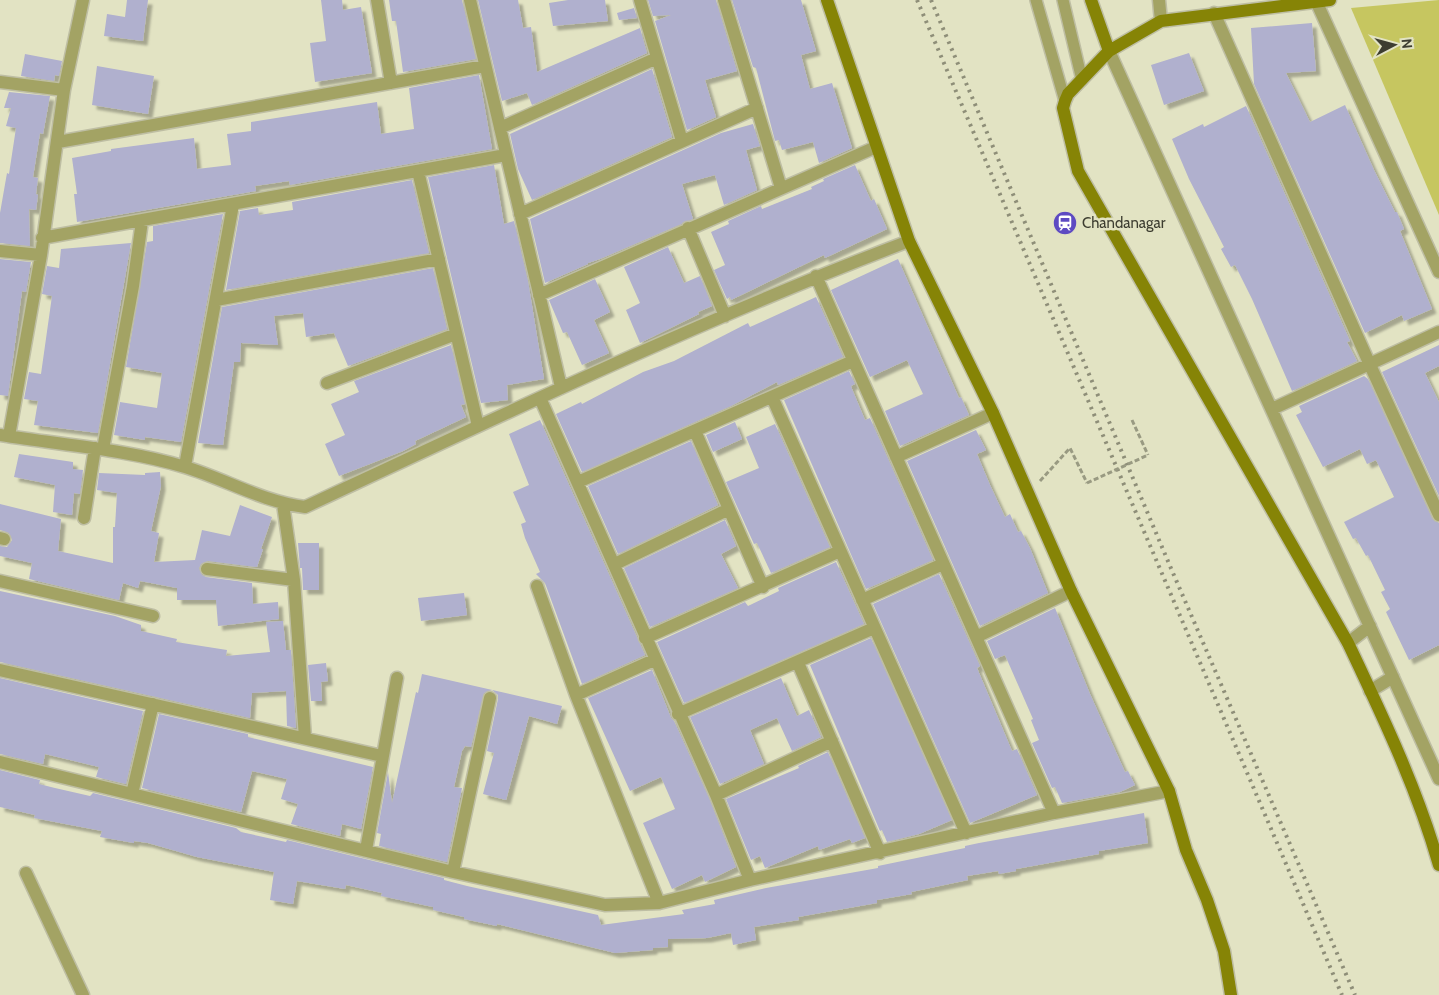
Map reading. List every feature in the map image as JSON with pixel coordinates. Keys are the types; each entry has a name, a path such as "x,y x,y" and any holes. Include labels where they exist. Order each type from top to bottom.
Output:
{"street":[{"path":"83,0 64,90 41,254 5,436 99,449 185,466 283,504 304,507 561,387 816,276 909,241"},
{"path":"377,0 392,83"},
{"path":"470,0 561,387"},
{"path":"640,0 682,141"},
{"path":"724,0 781,188"},
{"path":"827,0 909,241 992,413 1071,592 1169,791 1186,850 1207,900 1224,952 1231,995"},
{"path":"1091,0 1109,52 1439,779"},
{"path":"1159,0 1161,21"},
{"path":"1330,0 1161,21 1109,52 1068,94 1064,104 1078,171 1348,643 1418,805 1439,865"},
{"path":"1316,2 1439,272"},
{"path":"1214,13 1370,365 1439,515"},
{"path":"500,128 657,58"},
{"path":"58,142 485,66"},
{"path":"0,82 64,90"},
{"path":"520,214 757,108"},
{"path":"539,295 876,147"},
{"path":"42,238 506,156"},
{"path":"418,171 478,426"},
{"path":"185,466 233,205"},
{"path":"84,518 133,286 142,221"},
{"path":"688,228 725,316"},
{"path":"0,251 41,254"},
{"path":"216,300 439,259"},
{"path":"816,276 1054,813"},
{"path":"1272,409 1439,332"},
{"path":"326,383 456,334"},
{"path":"578,482 853,361"},
{"path":"772,397 966,833"},
{"path":"540,398 615,564 654,660 716,795 750,880"},
{"path":"896,457 992,413"},
{"path":"695,431 763,586"},
{"path":"283,504 294,580 305,738"},
{"path":"615,564 729,509"},
{"path":"645,638 840,550"},
{"path":"862,600 944,564"},
{"path":"207,569 294,580"},
{"path":"0,581 153,616"},
{"path":"537,586 576,695 659,903"},
{"path":"976,637 1071,592"},
{"path":"1348,643 1370,626"},
{"path":"678,714 798,663 874,628"},
{"path":"576,695 654,660"},
{"path":"798,663 880,853"},
{"path":"0,670 382,756"},
{"path":"1370,691 1393,677"},
{"path":"366,850 397,678"},
{"path":"453,872 490,698"},
{"path":"132,794 153,704"},
{"path":"716,795 832,741"},
{"path":"0,762 453,872 605,905 659,903 750,880 880,853 1054,813 1169,791"},
{"path":"26,873 83,995"}],"lane":[{"path":"1036,0 1064,104"},
{"path":"1063,0 1082,80"}],"path":[{"path":"1027,495 1070,448 1087,483 1148,455 1132,420"}],"shaded area":[{"path":"1439,0 1439,215 1351,8"}],"building":[{"path":"127,0 148,0 143,41 104,36 107,14 125,17"},
{"path":"321,0 342,0 343,10 361,7 372,73 315,82 310,43 326,41"},
{"path":"389,0 462,0 476,59 403,72 396,21 392,21"},
{"path":"478,0 518,0 523,28 531,27 537,72 640,28 647,53 532,105 527,93 502,101"},
{"path":"568,0 605,0 608,21 553,26 549,3"},
{"path":"648,0 716,0 737,71 705,80 716,117 687,130 655,21 671,15 653,16"},
{"path":"732,0 801,0 816,51 801,55 810,89 832,83 852,148 819,163 813,142 782,150 779,140 775,141 756,68 753,67"},
{"path":"634,8 637,18 619,20 617,13"},
{"path":"1312,23 1316,71 1286,73 1310,122 1345,105 1374,170 1395,212 1397,212 1404,229 1400,231 1432,309 1404,321 1402,315 1365,333 1254,84 1251,28"},
{"path":"1189,53 1204,91 1164,105 1151,65"},
{"path":"25,54 62,61 59,76 55,75 54,81 21,76"},
{"path":"97,66 154,76 148,114 92,105"},
{"path":"652,69 672,137 532,200 518,169 510,134"},
{"path":"479,75 492,149 290,185 289,181 255,186 256,191 77,222 74,194 77,194 72,158 111,151 111,149 194,138 197,169 231,165 227,134 251,131 251,122 377,102 381,134 414,129 409,88"},
{"path":"9,92 50,96 43,134 40,133 33,177 38,178 36,194 38,195 36,210 29,209 30,246 0,243 0,213 7,173 9,174 16,128 6,126 11,108 4,108"},
{"path":"1246,106 1350,341 1347,342 1357,361 1292,391 1252,299 1235,265 1231,267 1221,249 1224,247 1189,179 1172,139 1203,124 1204,127"},
{"path":"753,124 760,146 746,150 757,190 724,205 715,175 682,184 693,219 545,283 530,219 721,133"},
{"path":"494,165 504,224 514,221 528,281 544,379 507,385 508,400 481,403 428,177"},
{"path":"855,165 871,201 874,199 887,229 825,258 824,255 731,300 730,297 727,299 714,270 725,265 711,232 729,224 728,221 761,206 762,209 812,189 811,187 824,181 823,179"},
{"path":"412,180 429,253 226,290 240,211 258,208 259,215 293,210 292,202"},
{"path":"223,214 181,442 145,437 145,440 114,435 120,402 157,408 162,373 126,367 147,242 153,241 153,226"},
{"path":"131,243 98,433 34,425 38,401 24,399 29,372 41,374 52,296 42,294 47,266 59,268 61,249"},
{"path":"668,247 684,283 700,276 712,306 640,343 626,310 640,303 624,267"},
{"path":"0,259 31,262 26,292 22,291 8,396 0,395"},
{"path":"898,259 959,398 961,397 969,415 900,446 885,411 923,394 907,360 870,377 831,290"},
{"path":"433,268 447,329 348,366 334,333 306,337 303,313 274,316 278,345 241,343 240,362 234,362 223,445 198,443 222,307"},
{"path":"595,279 610,312 594,320 609,353 582,365 567,332 563,333 549,300"},
{"path":"816,297 843,357 778,385 777,382 731,406 582,472 556,414 581,402 582,404 643,372 674,361 748,323 750,327"},
{"path":"451,345 465,404 461,405 466,417 415,441 416,444 403,451 339,476 325,444 345,435 331,404 359,392 354,381"},
{"path":"1439,345 1439,366 1425,373 1439,402 1439,496 1382,372"},
{"path":"849,371 855,384 851,386 865,420 870,418 933,560 866,589 784,400"},
{"path":"1364,376 1368,379 1432,518 1439,523 1439,645 1409,660 1386,612 1390,609 1381,592 1385,590 1368,555 1366,556 1356,538 1353,539 1344,522 1394,497 1376,460 1367,464 1360,449 1323,467 1296,415 1302,412 1299,406"},
{"path":"540,420 645,655 582,684 545,583 536,574 540,572 521,524 526,522 513,492 529,485 509,434"},
{"path":"735,422 742,439 713,452 706,435"},
{"path":"775,424 830,547 771,573 757,543 754,544 726,482 759,468 746,437"},
{"path":"976,430 986,450 977,454 990,485 1005,517 1010,514 1018,532 1021,531 1048,593 980,626 907,461"},
{"path":"691,441 718,505 618,554 588,486"},
{"path":"19,454 73,462 73,469 83,470 80,494 74,493 72,515 53,512 55,485 14,477"},
{"path":"160,472 161,486 151,531 159,533 154,562 195,560 202,530 230,536 240,505 272,517 257,567 208,561 201,564 199,568 202,575 206,577 252,583 253,604 278,602 279,619 218,626 216,600 177,600 177,588 140,581 138,588 123,583 119,600 29,579 32,563 0,556 0,546 7,547 12,540 9,533 0,530 0,504 61,519 58,551 113,563 113,527 115,527 117,493 97,490 99,473 145,475 145,473"},
{"path":"725,520 736,546 721,554 738,588 650,627 624,568"},
{"path":"298,543 319,543 319,590 303,590"},
{"path":"836,562 864,624 684,703 657,642 745,602 748,606 779,591 778,588"},
{"path":"939,574 980,666 977,668 1012,751 1017,749 1037,795 970,823 873,604"},
{"path":"0,591 115,616 141,625 141,631 177,639 176,642 227,650 226,656 270,652 266,622 283,621 286,650 291,650 296,728 287,726 286,691 252,693 250,718 0,662"},
{"path":"464,593 467,615 421,621 418,598"},
{"path":"1055,608 1090,694 1125,772 1128,771 1135,785 1120,792 1062,803 1055,787 1052,788 1032,743 1039,740 1031,720 1033,719 1005,655 995,659 987,641"},
{"path":"871,638 952,820 919,834 887,842 882,830 880,831 810,665"},
{"path":"326,663 328,681 321,682 322,701 311,701 308,665"},
{"path":"652,670 671,718 709,798 736,867 705,882 702,875 672,889 643,823 675,809 661,777 630,791 588,698"},
{"path":"422,674 492,690 484,693 471,747 465,746 462,751 454,787 462,788 447,862 379,846 381,834 377,833 388,772 392,803 416,692 418,693"},
{"path":"0,678 143,711 126,784 96,777 99,767 45,754 43,764 0,754"},
{"path":"781,678 797,716 809,710 821,737 792,751 777,718 750,730 764,764 720,784 690,717"},
{"path":"492,690 562,706 557,724 529,716 506,800 483,794 494,753 487,751 498,699 498,695"},
{"path":"159,714 248,734 248,737 373,767 361,829 342,824 340,836 291,824 298,804 281,799 287,779 252,771 241,812 142,788"},
{"path":"828,752 865,838 852,843 850,839 819,850 818,846 765,868 760,856 751,860 726,799 799,768 798,766"},
{"path":"0,770 40,780 39,784 55,788 90,796 93,793 236,828 241,832 286,842 287,840 444,878 444,880 467,886 598,915 601,925 684,914 682,910 715,904 714,900 766,888 878,868 878,866 965,848 965,846 979,843 1144,813 1148,843 1099,851 1099,854 1016,869 1016,871 999,874 998,871 967,876 968,880 911,892 912,894 877,900 877,903 798,917 799,920 754,927 756,940 733,945 731,933 707,938 668,939 668,947 615,953 497,924 497,926 464,919 464,917 433,910 433,907 381,896 382,893 346,885 345,889 297,881 293,904 270,900 274,872 197,857 148,843 134,841 134,843 100,837 102,831 34,818 35,815 0,807"}],"railway":[{"path":"917,0 1342,995"},
{"path":"931,0 1170,566 1355,995"}],"place":[{"name":"Chandanagar","path":"1065,223"}]}
